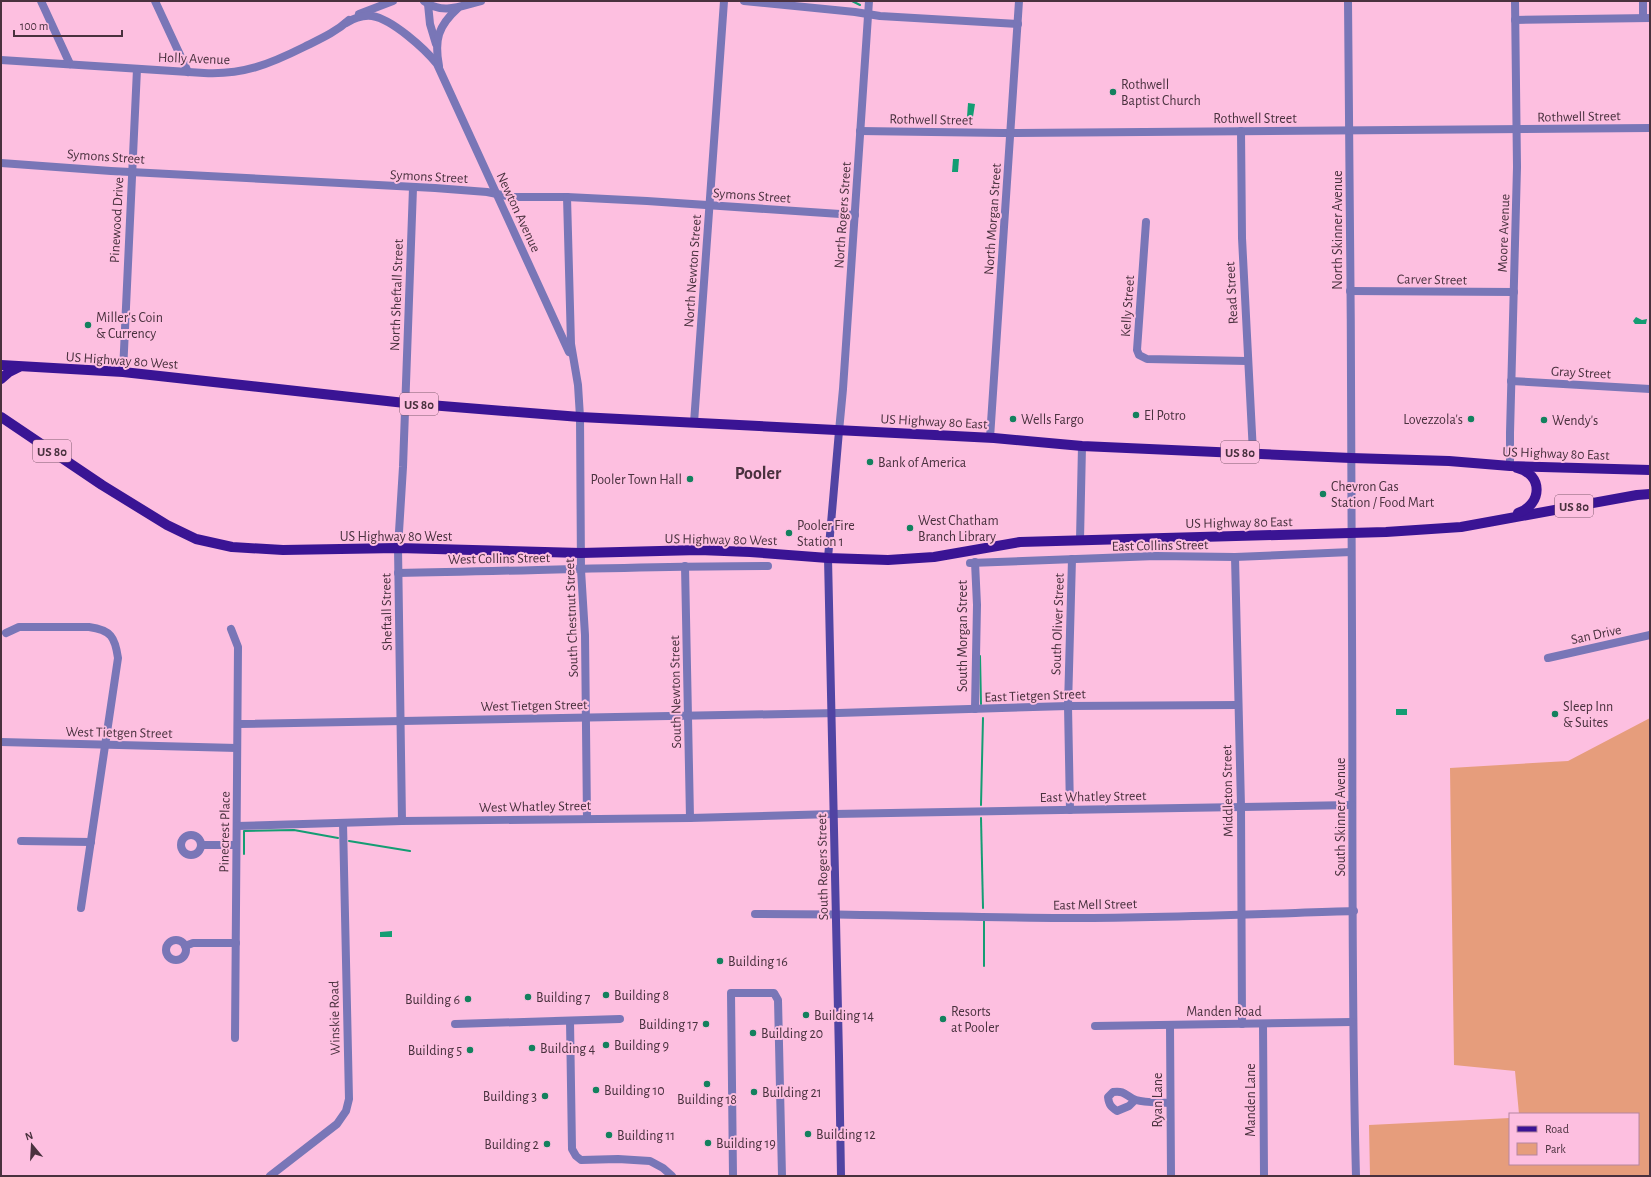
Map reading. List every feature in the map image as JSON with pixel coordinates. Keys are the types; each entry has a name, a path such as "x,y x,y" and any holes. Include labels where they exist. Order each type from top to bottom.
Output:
{"main road":[{"name":"US Highway 80 West","path":"1,365 123,372 405,403 580,416 839,431"},
{"path":"1,379 9,372 19,367"},
{"name":"US Highway 80 West","path":"1,417 102,485 165,524 196,539 232,546 283,550 398,548 581,553 699,550 828,558"},
{"name":"US Highway 80 East","path":"839,431 990,438 1082,446 1449,461 1510,466 1650,470"},
{"path":"1499,520 1526,510 1531,506 1536,498 1536,487 1530,474 1521,469 1510,466"},
{"name":"US Highway 80 East","path":"828,558 888,560 934,556 1020,542 1386,532 1461,527 1650,494"}],"street":[{"path":"41,1 70,64"},
{"path":"155,1 188,72"},
{"name":"Holly Avenue","path":"1,60 224,74 255,68 307,46 331,33 358,15 393,1"},
{"path":"426,2 441,9 458,8 481,1"},
{"name":"North Newton Street","path":"694,423 724,1"},
{"path":"744,1 868,14 1018,24"},
{"name":"North Rogers Street","path":"839,431 843,394 869,1"},
{"name":"North Morgan Street","path":"990,438 1019,1"},
{"name":"North Skinner Avenue","path":"1348,1 1351,458"},
{"name":"Moore Avenue","path":"1510,466 1517,130 1514,1"},
{"path":"1515,20 1647,18 1643,1"},
{"name":"Newton Avenue","path":"426,2 431,28 437,47 440,69"},
{"name":"Newton Avenue","path":"437,47 441,27 447,18 458,8"},
{"name":"Newton Avenue","path":"346,23 362,16 374,16 383,19 414,41 430,56 440,69 496,194 559,328 574,367"},
{"name":"Pinewood Drive","path":"123,372 137,69"},
{"name":"Rothwell Street","path":"860,131 1010,132 1650,128"},
{"name":"Read Street","path":"1241,131 1242,238 1247,361 1253,453"},
{"name":"Symons Street","path":"1,163 483,192 512,197 567,197 855,215"},
{"name":"North Sheftall Street","path":"405,403 413,188"},
{"path":"567,197 571,344 574,367"},
{"name":"Kelly Street","path":"1146,222 1137,350 1139,355 1147,359 1247,361"},
{"name":"Carver Street","path":"1350,291 1514,292"},
{"name":"South Chestnut Street","path":"574,367 578,385 580,416 581,570 585,635 588,819"},
{"name":"Gray Street","path":"1511,381 1650,389"},
{"name":"Sheftall Street","path":"402,821 402,721 398,548 405,403"},
{"name":"South Rogers Street","path":"839,431 828,558 841,1176"},
{"path":"1080,540 1082,446"},
{"name":"South Skinner Avenue","path":"1351,458 1352,805 1354,911 1352,1022 1356,1176"},
{"name":"East Collins Street","path":"972,563 1156,556 1234,557 1351,552"},
{"name":"Middleton Street","path":"1234,557 1241,806 1242,1024"},
{"name":"South Oliver Street","path":"1070,810 1068,706 1072,559"},
{"name":"South Morgan Street","path":"972,563 977,605 975,709"},
{"name":"West Collins Street","path":"398,573 581,570 685,566 768,566"},
{"name":"South Newton Street","path":"685,566 690,818"},
{"path":"6,633 18,627 75,627 101,629 110,634 116,644 118,658 81,908"},
{"name":"Pinecrest Place","path":"231,628 238,647 235,1038"},
{"name":"San Drive","path":"1548,658 1650,635"},
{"name":"East Tietgen Street","path":"832,713 1068,706 1238,705"},
{"name":"West Tietgen Street","path":"238,724 689,714 832,713"},
{"name":"West Tietgen Street","path":"1,742 237,748"},
{"name":"East Whatley Street","path":"834,814 1352,805"},
{"name":"West Whatley Street","path":"237,826 402,821 690,818 834,814"},
{"name":"Winskie Road","path":"270,1176 337,1124 346,1110 349,1094 343,823"},
{"path":"21,841 91,842"},
{"path":"201,845 236,845"},
{"name":"East Mell Street","path":"755,914 1060,918 1242,915 1354,911"},
{"path":"185,946 193,944 236,943"},
{"path":"733,1176 731,993 774,993 778,1000 782,1176"},
{"path":"456,1024 620,1020"},
{"path":"570,1021 572,1149 576,1156 581,1160 618,1159 650,1161 663,1168 672,1176"},
{"name":"Manden Road","path":"1095,1026 1352,1022"},
{"name":"Manden Lane","path":"1262,1024 1263,1176"},
{"name":"Ryan Lane","path":"1170,1025 1171,1176"},
{"path":"1135,1100 1170,1103"}],"green space":[{"path":"1650,718 1650,1176 1370,1176 1369,1125 1509,1118 1509,1165 1639,1165 1639,1113 1519,1113 1515,1071 1454,1065 1450,768 1568,761"}],"shaded area":[{"path":"968,103 975,104 973,117 967,117"},
{"path":"953,159 959,159 958,172 952,172"},
{"path":"1636,317 1642,320 1647,319 1646,324 1635,324 1633,321"},
{"path":"1396,709 1407,709 1407,715 1396,715"},
{"path":"392,931 392,937 380,937 380,932"}],"waterway":[{"path":"852,1 860,5"},
{"path":"980,656 981,704"},
{"path":"981,805 983,718"},
{"path":"981,818 983,908"},
{"path":"244,854 244,831 294,830 338,838"},
{"path":"349,841 410,851"},
{"path":"984,920 984,966"}],"place":[{"name":"Rothwell Baptist Church","path":"1113,92"},
{"name":"Miller's Coin & Currency","path":"88,325"},
{"name":"El Potro","path":"1136,415"},
{"name":"Wells Fargo","path":"1013,419"},
{"name":"Lovezzola's","path":"1471,419"},
{"name":"Wendy's","path":"1544,420"},
{"name":"Bank of America","path":"870,462"},
{"name":"Pooler Town Hall","path":"690,479"},
{"name":"Chevron Gas Station / Food Mart","path":"1323,494"},
{"name":"West Chatham Branch Library","path":"910,528"},
{"name":"Pooler Fire Station 1","path":"789,533"},
{"name":"Sleep Inn & Suites","path":"1555,714"},
{"name":"Building 16","path":"720,961"},
{"name":"Building 8","path":"606,995"},
{"name":"Building 7","path":"528,997"},
{"name":"Building 6","path":"468,999"},
{"name":"Building 14","path":"806,1015"},
{"name":"Resorts at Pooler","path":"943,1019"},
{"name":"Building 17","path":"706,1024"},
{"name":"Building 20","path":"753,1033"},
{"name":"Building 9","path":"606,1045"},
{"name":"Building 4","path":"532,1048"},
{"name":"Building 5","path":"470,1050"},
{"name":"Building 18","path":"707,1084"},
{"name":"Building 10","path":"596,1090"},
{"name":"Building 21","path":"754,1092"},
{"name":"Building 3","path":"545,1096"},
{"name":"Building 12","path":"808,1134"},
{"name":"Building 11","path":"609,1135"},
{"name":"Building 19","path":"708,1143"},
{"name":"Building 2","path":"547,1144"}],"district":[{"name":"Pooler","path":"758,473"}]}
